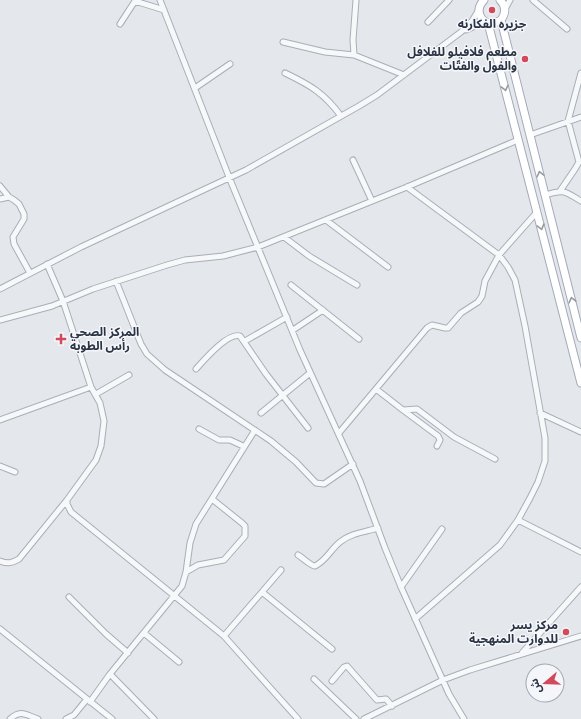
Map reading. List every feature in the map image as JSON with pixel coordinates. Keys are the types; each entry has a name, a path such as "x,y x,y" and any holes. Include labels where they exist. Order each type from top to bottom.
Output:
{"main road":[{"path":"483,0 478,11 480,17 487,22 495,23 501,20 505,13 505,9 500,0"},
{"path":"501,20 581,336"},
{"path":"487,22 581,382"}],"street":[{"path":"160,0 229,177 310,372 353,464 415,619 443,680 464,719"},
{"path":"354,55 353,40 356,0"},
{"path":"428,22 449,0"},
{"path":"505,9 510,0"},
{"path":"533,0 567,29"},
{"path":"120,24 135,1 164,10"},
{"path":"0,289 106,235 246,170 341,116 377,95 461,32 472,21 478,11"},
{"path":"461,32 487,22"},
{"path":"283,42 325,52 354,55 404,74"},
{"path":"195,88 230,64"},
{"path":"285,73 308,84 321,93 327,98 341,116"},
{"path":"560,191 580,166 568,121 581,73"},
{"path":"530,135 581,117"},
{"path":"0,320 63,301 143,272 185,260 222,256 258,247 407,187 518,140"},
{"path":"353,160 372,201"},
{"path":"0,186 9,198 19,204 24,214 24,219 12,238 30,273"},
{"path":"407,187 499,255 508,267 515,280 525,326 545,438 545,461 538,482 518,520 500,545 415,619"},
{"path":"545,195 560,191 581,201"},
{"path":"0,199 9,198"},
{"path":"339,433 394,366 414,345 426,328 432,325 448,328 461,313 478,302 482,296 485,282 499,255 537,212"},
{"path":"326,220 388,267"},
{"path":"284,237 309,256 357,285"},
{"path":"0,561 7,564 13,563 19,559 67,500 96,460 101,446 104,421 96,394 91,387 63,301 47,264"},
{"path":"116,281 141,344 147,354 155,362 179,380 271,441 296,462 316,483 324,484 353,464"},
{"path":"291,285 360,339"},
{"path":"293,330 323,310"},
{"path":"245,341 287,316"},
{"path":"196,369 214,349 233,336 239,335 245,341 266,374 308,428"},
{"path":"261,413 310,372"},
{"path":"96,394 130,375"},
{"path":"0,420 91,387"},
{"path":"376,389 438,436 440,440 437,446"},
{"path":"403,410 417,409 454,437 494,459"},
{"path":"540,413 581,432"},
{"path":"200,429 219,440 230,440 244,446"},
{"path":"66,719 74,715 89,700 175,596 184,582 192,534 196,524 255,430"},
{"path":"0,466 15,472"},
{"path":"186,572 198,565 224,560 245,536 245,526 242,522 212,499"},
{"path":"67,500 67,504 71,512 224,636 298,719"},
{"path":"518,520 581,552"},
{"path":"298,555 312,566 315,566 329,556 340,542 351,536 378,528"},
{"path":"401,587 442,529"},
{"path":"224,636 281,570"},
{"path":"521,654 581,587"},
{"path":"262,592 332,649"},
{"path":"69,597 106,634 128,653"},
{"path":"0,629 112,719"},
{"path":"144,634 179,662"},
{"path":"364,719 443,680 470,670 581,636"},
{"path":"332,681 344,667 347,666 377,700 386,699 392,706"},
{"path":"110,674 154,719"},
{"path":"314,679 356,719"},
{"path":"10,719 14,715 22,713 38,719"}],"place":[{"name":"جزيره الفكارنه","path":"492,10"},
{"name":"مطعم فلافيلو للفلافل والفول والفتّات","path":"525,59"},
{"name":"المركز الصحي رأس الطوبة","path":"61,339"},
{"name":"مركز يسر للدوارت المنهجية","path":"566,632"}]}
